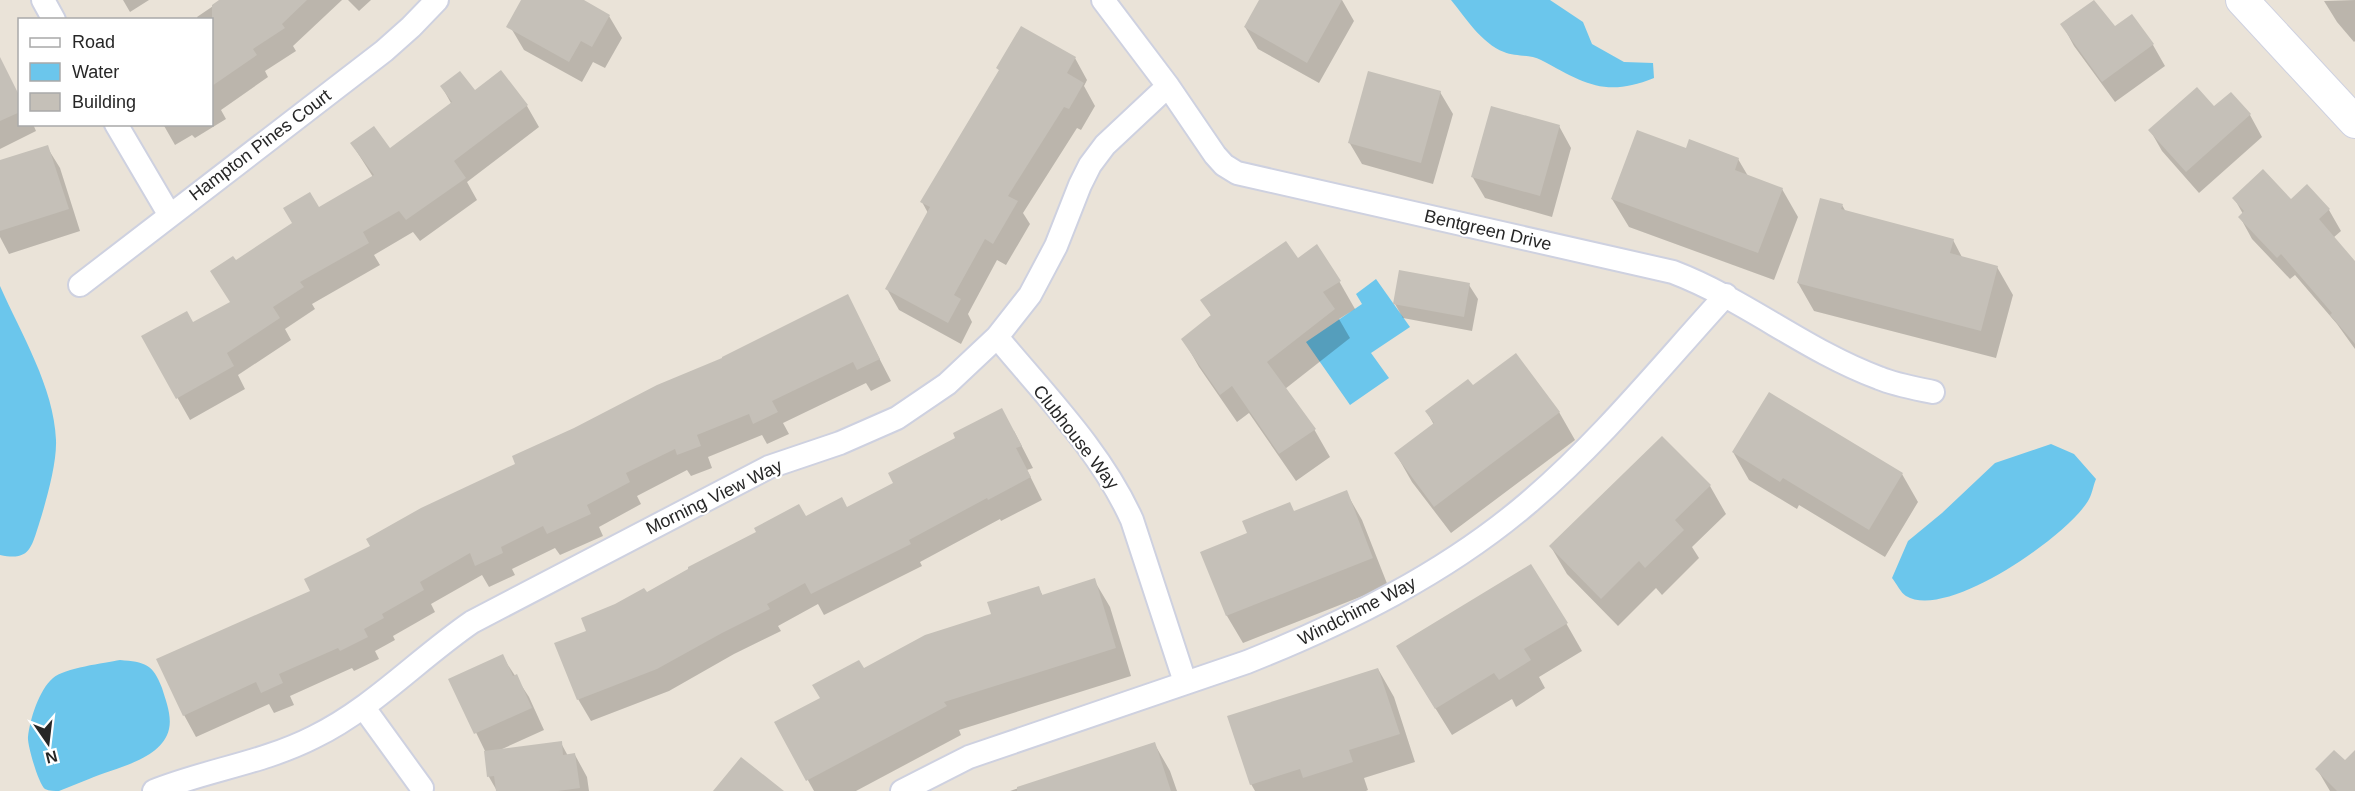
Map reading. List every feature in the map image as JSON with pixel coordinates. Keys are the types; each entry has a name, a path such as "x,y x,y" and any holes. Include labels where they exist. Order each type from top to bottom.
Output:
{"street":[{"path":"43,0 53,18"},
{"name":"Hampton Pines Court","path":"80,285 169,214 384,51 436,0"},
{"name":"Bentgreen Drive","path":"1102,0 1168,86 1215,155 1224,165 1238,173 1548,244 1637,262 1682,275 1726,295 1793,336 1851,367 1881,379 1933,392"},
{"path":"2242,0 2355,122"},
{"name":"Morning View Way","path":"154,791 180,780 291,748 316,736 364,708 441,643 472,622 769,467 840,443 897,418 946,384 997,337 1030,295 1045,269 1090,165 1105,145 1168,86"},
{"path":"117,126 169,214"},
{"name":"Windchime Way","path":"902,791 969,757 1247,662 1341,622 1416,581 1485,537 1527,504 1581,454 1726,295"},
{"name":"Clubhouse Way","path":"997,337 1091,451 1123,499 1185,682"},
{"path":"364,708 422,788"}],"water":[{"path":"1451,0 1550,0 1583,22 1592,44 1624,62 1653,63 1654,78 1622,87 1595,85 1537,58 1504,52 1488,43"},
{"path":"1376,279 1410,327 1371,353 1389,378 1350,405 1306,342 1362,304 1356,294"},
{"path":"0,286 43,381 54,420 56,440 51,482 36,533 27,551 17,556 0,555"},
{"path":"2051,444 2074,454 2096,479 2089,499 2076,516 2032,553 1976,586 1949,597 1925,601 1904,595 1892,578 1908,541 1942,513 1995,463"},
{"path":"120,660 142,663 151,669 159,680 170,719 165,740 147,756 136,762 59,791 45,789 34,764 28,737 33,714 43,690 58,674 85,666"}],"building":[{"path":"219,0 307,0 282,24 285,28 253,49 257,55 213,85 212,5"},
{"path":"521,0 584,0 610,15 592,47 581,41 569,62 506,27"},
{"path":"1259,0 1342,0 1307,63 1244,27"},
{"path":"2094,0 2115,26 2132,14 2154,44 2102,82 2060,24"},
{"path":"1021,26 1076,57 1067,73 1084,83 1069,109 1064,107 1008,196 1018,201 993,244 985,239 954,295 961,299 948,323 885,289 930,207 920,202 999,70 996,68"},
{"path":"0,57 18,93 18,113 0,121"},
{"path":"501,70 528,105 454,161 466,178 406,220 399,211 363,232 369,243 300,282 304,287 273,307 280,318 227,353 234,366 176,399 141,336 187,311 193,322 230,302 210,271 233,256 236,260 292,223 283,208 310,192 319,207 374,175 350,143 374,126 390,148 452,102 440,86 460,71 475,90"},
{"path":"1368,71 1441,91 1421,163 1348,143"},
{"path":"2197,87 2214,106 2231,92 2251,114 2186,172 2148,130"},
{"path":"1491,106 1560,125 1540,196 1471,177"},
{"path":"1637,130 1686,148 1689,139 1739,158 1735,170 1783,188 1758,253 1611,199"},
{"path":"48,145 69,209 0,231 0,160"},
{"path":"2263,169 2291,199 2307,184 2330,209 2319,219 2355,261 2355,344 2330,315 2332,313 2281,254 2277,258 2238,217 2244,211 2232,198"},
{"path":"1820,198 1843,204 1841,209 1954,239 1950,253 1998,266 1981,331 1797,283"},
{"path":"1286,241 1298,258 1317,244 1341,281 1323,292 1335,309 1267,362 1316,429 1279,454 1232,386 1220,395 1181,339 1211,315 1200,300"},
{"path":"1399,270 1470,283 1464,317 1393,304"},
{"path":"848,294 880,359 857,370 853,362 772,401 778,412 753,424 749,414 697,435 701,446 677,455 675,449 626,473 630,482 587,505 591,514 547,534 543,526 501,547 503,553 475,566 470,553 420,582 424,590 382,614 384,618 364,629 368,637 340,651 338,648 279,674 283,683 261,693 256,682 183,716 156,659 310,591 304,579 370,546 366,539 421,508 515,464 512,456 574,428 657,385 722,358"},
{"path":"1516,353 1560,412 1434,507 1394,453 1434,423 1425,411 1468,379 1473,385"},
{"path":"1769,392 1903,473 1869,530 1783,478 1780,482 1732,452"},
{"path":"1002,408 1022,446 1016,448 1031,477 909,540 911,544 811,594 805,583 767,604 770,609 657,669 577,700 554,643 586,631 581,618 615,604 644,588 647,592 688,567 756,532 754,528 799,504 806,516 842,497 847,507 893,483 888,473 955,438 953,433"},
{"path":"1662,436 1711,485 1675,520 1684,530 1645,568 1639,561 1601,599 1549,546"},
{"path":"1347,490 1373,558 1226,616 1200,552 1247,533 1242,521 1290,502 1294,511"},
{"path":"1531,564 1568,623 1524,649 1531,660 1499,680 1494,673 1435,709 1396,646"},
{"path":"1095,578 1116,648 944,702 947,706 806,781 774,722 820,698 812,685 859,660 864,668 925,635 991,614 987,602 1039,586 1042,595"},
{"path":"503,654 513,676 517,674 532,708 474,734 448,679"},
{"path":"1378,668 1400,734 1349,750 1353,762 1303,778 1300,769 1250,785 1227,716"},
{"path":"562,741 563,755 575,753 580,788 558,791 496,791 494,776 487,777 484,751"},
{"path":"1155,742 1171,791 1017,791 1017,787"},
{"path":"2334,750 2345,760 2355,750 2355,791 2337,791 2315,769"},
{"path":"741,757 784,791 713,791"}]}
